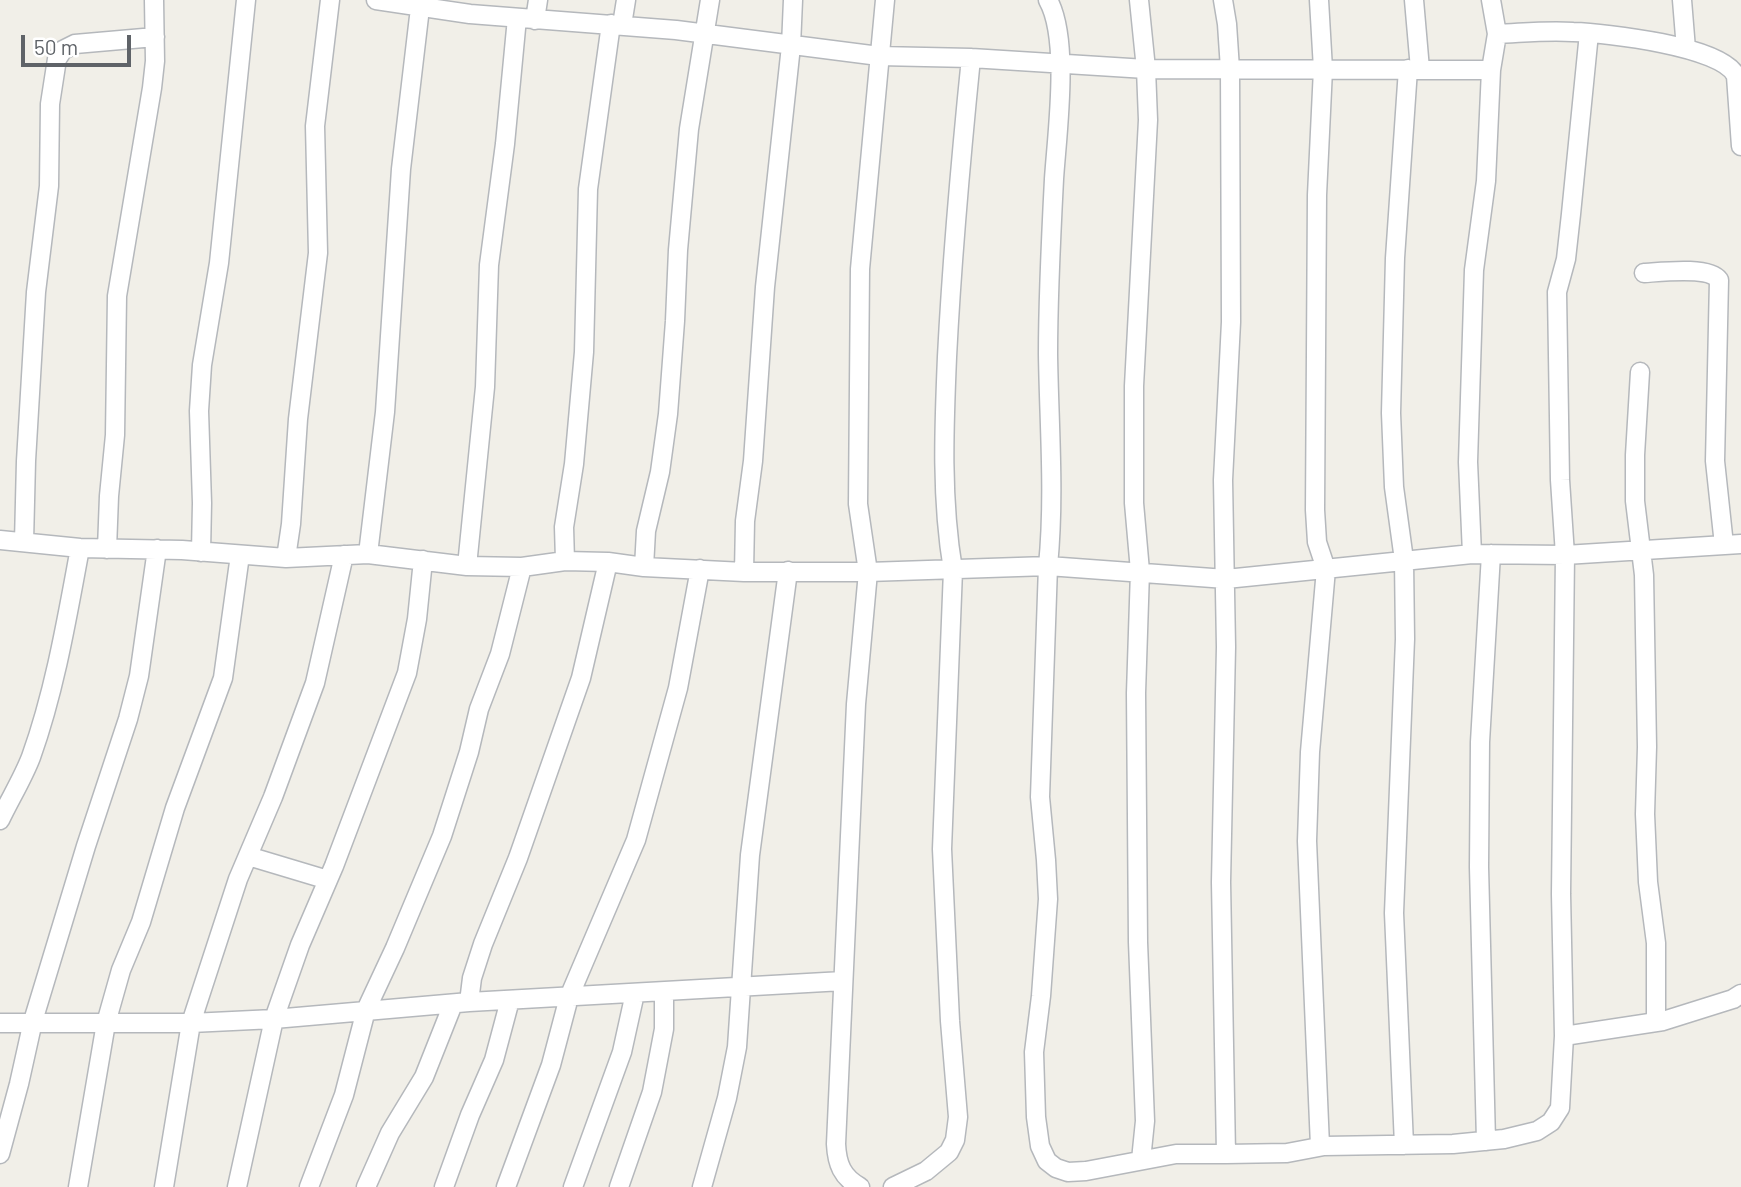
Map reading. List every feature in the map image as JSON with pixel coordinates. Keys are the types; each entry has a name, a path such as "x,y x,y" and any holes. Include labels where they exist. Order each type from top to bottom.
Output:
{"street":[{"path":"107,549 115,435 117,296 152,88 154,0"},
{"path":"201,552 199,411 202,365 220,253 246,0"},
{"path":"286,558 298,419 318,253 315,126 330,0"},
{"path":"376,0 420,8 441,4 517,18 617,25 879,56 971,58 1146,69 1491,70"},
{"path":"535,20 538,0"},
{"path":"565,561 565,527 574,464 584,352 588,189 617,25 626,0"},
{"path":"644,567 646,531 660,472 668,414 676,321 678,250 690,130 710,0"},
{"path":"744,572 769,238 791,46 793,0"},
{"path":"860,1187 846,1177 837,1162 836,1144 856,704 868,572 858,504 860,269 885,0"},
{"path":"1048,0 1055,16 1059,64 1048,353 1052,530 1048,566 1040,797 1048,899 1034,1052 1036,1117 1040,1146 1047,1161 1068,1172 1186,1153 1287,1153 1320,1146 1486,1141 1532,1133 1551,1122 1557,1115 1560,1108 1564,1036 1561,894 1565,555 1560,480 1558,292 1572,214 1590,33"},
{"path":"1139,0 1146,69 1148,156 1142,211 1134,386 1134,503 1140,571 1136,693 1138,942 1145,1121 1141,1160"},
{"path":"1223,0 1230,69 1231,322 1223,480 1226,579 1221,882 1226,1154"},
{"path":"1319,0 1323,69 1317,195 1315,510 1317,542 1326,569 1311,752 1307,841 1320,1146"},
{"path":"1404,1145 1394,936 1405,639 1404,560 1394,487 1391,413 1395,258 1414,69 1414,0"},
{"path":"1472,554 1468,462 1474,270 1486,181 1491,70 1497,34 1491,0"},
{"path":"1682,0 1686,49"},
{"path":"368,554 385,412 401,169 420,8"},
{"path":"467,566 485,387 488,265 501,181 517,18"},
{"path":"1497,34 1590,33 1633,38 1686,49 1737,66 1741,146"},
{"path":"24,542 36,292 48,198 50,104 57,59 62,50 75,44 155,37"},
{"path":"893,1187 926,1171 949,1152 955,1140 958,1117 950,1021 942,849 953,570 947,536 943,435 952,257 971,58"},
{"path":"1,543 24,542 80,548 157,549 286,558 368,554 467,566 522,568 565,561 744,572 868,572 1048,566 1226,579 1472,554 1565,555 1733,544 1714,461 1719,280 1716,275 1698,272 1644,272"},
{"path":"1640,372 1634,455 1635,501 1642,551 1647,747 1645,835 1656,943 1656,1022"},
{"path":"0,820 30,758 50,692 80,548"},
{"path":"0,1154 33,1021 128,719 139,676 157,549"},
{"path":"1486,1141 1479,867 1480,742 1492,554"},
{"path":"78,1187 106,1023 121,970 141,922 167,834 223,678 240,555"},
{"path":"164,1187 191,1023 212,952 315,683 344,555"},
{"path":"237,1187 274,1019 300,945 328,880 407,673 417,619 423,559"},
{"path":"366,1187 390,1133 424,1077 472,978 518,858 581,678 608,562"},
{"path":"309,1187 344,1096 366,1010 442,836 480,709 500,654 522,568"},
{"path":"506,1187 551,1065 569,997 636,840 678,688 700,569"},
{"path":"702,1187 727,1098 737,1047 750,855 788,571"},
{"path":"248,856 328,880"},
{"path":"0,1023 191,1023 274,1019 461,1003 843,981"},
{"path":"573,1187 622,1052 635,993"},
{"path":"619,1187 652,1092 664,1029 664,993"},
{"path":"1564,1036 1656,1022 1695,1012 1741,994"},
{"path":"444,1187 470,1115 494,1060 510,1000"}]}
